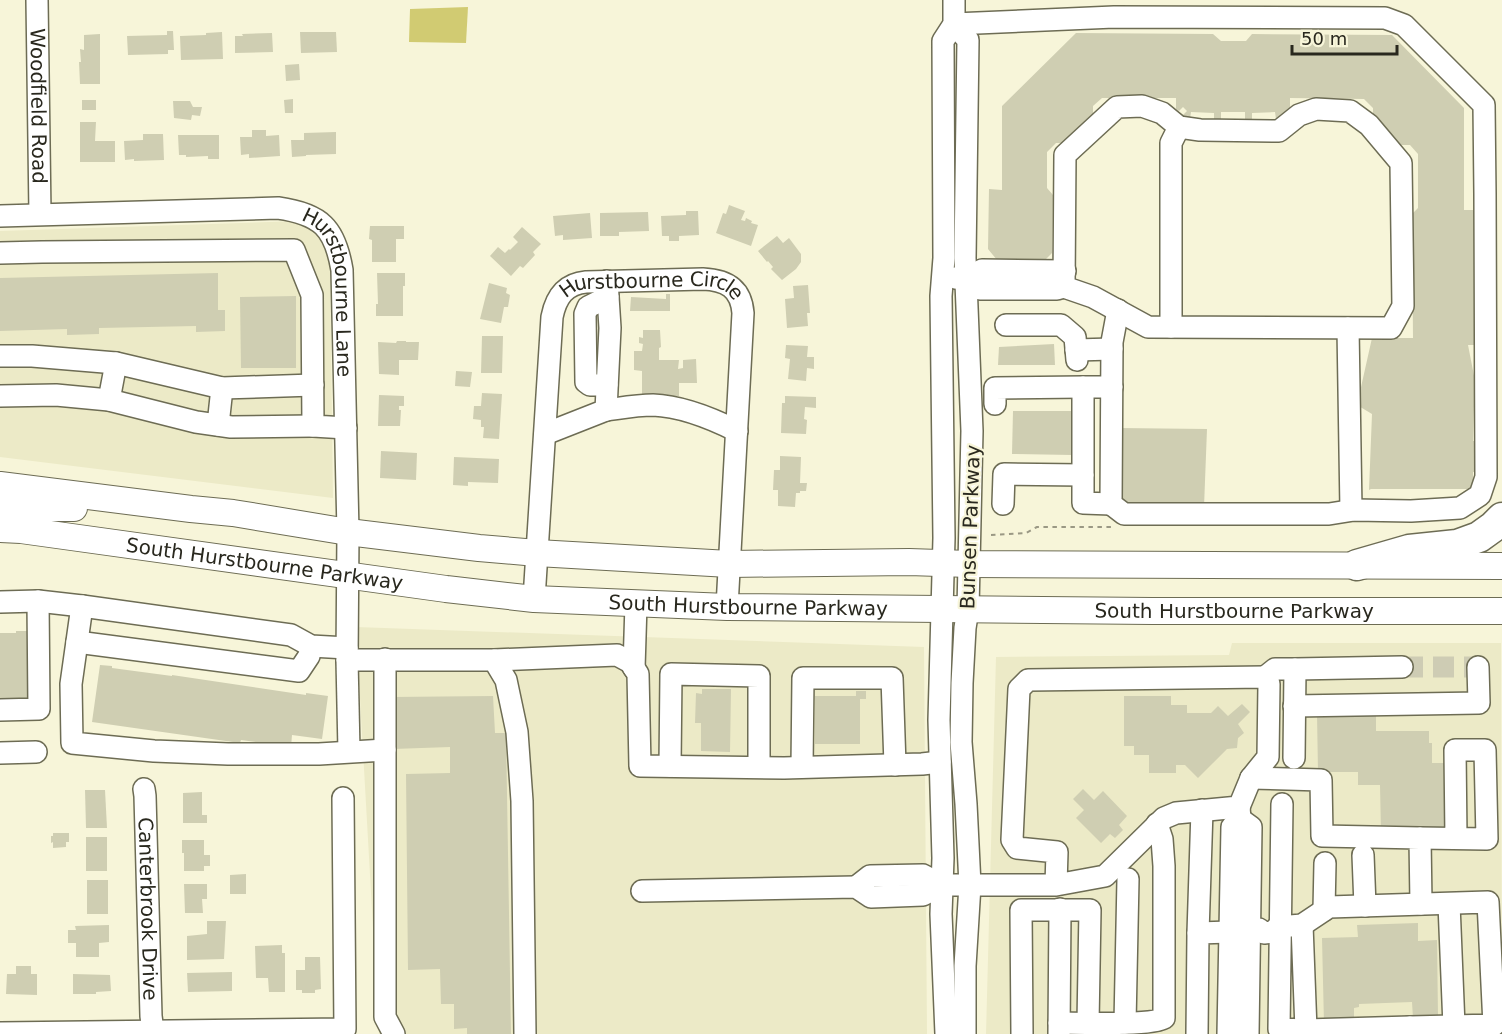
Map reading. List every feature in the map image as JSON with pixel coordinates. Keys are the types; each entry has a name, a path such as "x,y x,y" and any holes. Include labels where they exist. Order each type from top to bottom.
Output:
{"highway":[{"path":"1358,565 1409,550 1457,545 1479,537 1502,518"}],"main road":[{"name":"South Hurstbourne Parkway","path":"0,485 233,513 348,532 537,554 729,564 897,562 1502,566"},
{"path":"0,508 191,509"},
{"name":"South Hurstbourne Parkway","path":"0,529 534,599 727,607 1502,611"}],"street":[{"name":"Woodfield Road","path":"37,0 40,214"},
{"name":"Bunsen Parkway","path":"946,1034 939,720 943,563 941,308 944,258 943,41 954,24 954,0"},
{"path":"954,24 1114,17 1385,18 1404,25 1484,105 1486,477 1480,495 1460,508 1411,511 1351,510 1329,514 1124,514 1110,504 1083,503 1083,387"},
{"name":"Bunsen Parkway","path":"954,24 968,40 966,279 972,431 968,609 962,672 961,742 970,885 965,966 965,1034"},
{"path":"942,278 966,279 980,289 1057,289 1065,279 1065,155 1117,107 1142,106 1162,113 1179,127 1200,130 1279,131 1299,115 1316,109 1350,111 1369,125 1401,163 1403,306 1391,328 1148,327 1065,279"},
{"path":"1171,327 1171,143 1179,127"},
{"name":"Hurstbourne Lane","path":"0,216 278,208 297,210 312,217 333,237 339,249 342,270 348,532 349,751"},
{"path":"0,253 294,250 312,295 313,426"},
{"name":"Hurstbourne Circle","path":"534,599 552,316 559,295 568,287 578,283 608,290 717,280 736,292 743,313 727,607"},
{"path":"606,410 610,328 608,290"},
{"path":"1110,504 1112,349 1118,310"},
{"path":"1006,325 1061,325 1075,337 1076,355 1112,349"},
{"path":"1348,328 1351,510"},
{"path":"0,356 32,356 116,363 222,388 313,385"},
{"path":"109,400 116,363"},
{"path":"995,404 995,388 1112,387"},
{"path":"218,425 222,388"},
{"path":"0,396 56,394 109,400 196,422 231,427 346,428"},
{"path":"545,434 606,410 639,405 664,406 712,418 737,431"},
{"path":"1004,504 1004,474 1083,475"},
{"path":"0,602 38,602 82,606 291,635 311,646 385,659 494,660 617,656 630,662 638,674 640,765 802,767 922,765 940,762"},
{"path":"0,710 39,709 38,602"},
{"path":"634,668 636,604"},
{"path":"82,606 71,684 72,743 154,751 228,754 319,754 385,750"},
{"path":"77,642 299,671 309,656 311,646"},
{"path":"385,659 385,1017 394,1034"},
{"path":"494,660 506,680 517,732 522,801 525,1034"},
{"path":"1056,885 1057,852 1017,848 1012,840 1019,689 1028,680 1265,676 1275,669 1402,667"},
{"path":"1294,706 1479,703 1478,667"},
{"path":"1295,669 1294,758 1296,779"},
{"path":"670,766 671,674 759,676 759,767"},
{"path":"1239,813 1251,778 1268,757 1269,684 1265,676"},
{"path":"802,767 803,678 892,678 895,765"},
{"path":"0,753 36,752"},
{"path":"1268,757 1294,758"},
{"path":"1251,778 1321,780 1322,836 1456,838"},
{"name":"Canterbrook Drive","path":"144,789 153,1030"},
{"path":"0,1033 345,1029 343,798"},
{"path":"1248,1034 1260,929 1282,804"},
{"path":"642,891 856,887 870,876 923,875 942,885 1056,885 1105,876 1157,824 1176,813 1202,810 1239,813 1251,827 1260,929 1279,1029 1410,1031 1454,1026 1494,1025 1488,902 1329,907 1302,925 1260,929 1198,933"},
{"path":"1197,1034 1202,810"},
{"path":"1059,909 1059,1028 1088,1023 1159,1021 1164,1018 1163,857 1162,839 1157,824"},
{"path":"1420,838 1422,904"},
{"path":"1363,855 1365,906"},
{"path":"1324,910 1325,862"},
{"path":"1125,1023 1128,879"},
{"path":"1449,904 1454,1026"},
{"path":"1022,1034 1021,910 1090,910 1088,1023"},
{"path":"1302,925 1306,1030"},
{"path":"1228,1034 1260,929"}],"shaded area":[{"path":"468,7 466,43 409,42 410,9"},
{"path":"298,221 320,236 330,264 333,498 0,457 0,231"},
{"path":"356,627 924,647 927,1034 379,1034"},
{"path":"1232,643 1501,643 1502,1034 986,1034 996,657 1229,655"}],"building":[{"path":"167,31 173,31 174,50 168,50 168,54 128,55 127,36 167,35"},
{"path":"222,32 223,59 181,60 180,36"},
{"path":"300,32 336,32 337,52 301,53"},
{"path":"272,33 273,52 235,53 235,36"},
{"path":"1076,33 1213,34 1221,41 1246,41 1252,34 1392,35 1464,108 1464,210 1476,210 1475,345 1468,345 1478,406 1474,406 1473,441 1480,441 1480,472 1473,472 1473,489 1369,490 1372,414 1357,405 1372,338 1413,338 1412,214 1418,208 1418,154 1410,145 1401,145 1373,117 1373,108 1364,99 1290,98 1290,110 1280,119 1276,119 1275,112 1252,113 1252,119 1245,119 1245,112 1221,112 1221,119 1214,119 1214,113 1191,112 1190,119 1183,115 1187,111 1183,107 1179,111 1176,109 1176,98 1102,98 1093,106 1093,115 1065,143 1056,143 1047,152 1047,188 1053,195 1052,253 1045,260 997,260 988,249 989,189 1002,190 1002,106"},
{"path":"100,34 100,84 80,84 80,49 84,50 84,35"},
{"path":"299,64 300,80 286,81 285,65"},
{"path":"293,99 293,113 285,113 284,100"},
{"path":"82,100 96,100 96,110 82,110"},
{"path":"173,101 190,101 193,107 202,107 200,116 192,115 191,120 174,118"},
{"path":"80,122 96,122 95,141 115,141 115,162 80,162"},
{"path":"252,130 266,130 266,136 279,135 280,156 249,158 249,154 241,155 240,137 252,137"},
{"path":"336,132 336,154 292,157 291,140 304,140 304,133"},
{"path":"143,134 163,134 164,160 125,160 124,141 143,140"},
{"path":"178,135 219,135 219,159 208,159 208,156 179,155"},
{"path":"729,205 745,211 741,220 745,221 746,218 758,225 751,246 716,233 723,213 726,214"},
{"path":"686,211 698,211 699,235 679,236 679,241 669,241 669,236 662,236 661,216 686,215"},
{"path":"648,212 649,231 619,232 619,236 600,236 600,213"},
{"path":"590,213 592,238 563,240 563,235 555,236 553,216"},
{"path":"370,226 404,226 404,239 396,239 396,262 372,262"},
{"path":"522,227 541,244 523,268 520,266 511,276 490,256 498,247 505,253 510,250 518,242 513,237"},
{"path":"777,236 783,243 789,238 801,254 801,262 796,269 782,280 758,251"},
{"path":"218,273 218,310 225,310 225,331 196,332 196,326 99,328 99,334 67,335 67,329 0,331 0,278"},
{"path":"377,273 405,273 403,316 376,316"},
{"path":"489,283 507,288 506,293 510,295 508,307 504,307 501,323 480,319"},
{"path":"808,285 810,313 807,313 808,326 787,328 785,299 794,298 793,286"},
{"path":"666,294 670,294 670,311 630,311 631,297 666,299"},
{"path":"296,296 296,368 241,368 240,297"},
{"path":"643,330 660,330 659,360 679,360 678,369 683,368 683,360 696,359 697,383 679,383 679,396 642,396 642,371 634,370 634,351 642,351 643,344 639,343 639,337 643,338"},
{"path":"482,336 503,336 502,373 481,373"},
{"path":"397,341 419,342 418,360 399,360 399,375 379,374 378,342 396,343"},
{"path":"1054,344 1055,365 998,365 999,347"},
{"path":"786,345 808,346 807,357 814,357 814,369 807,368 806,381 788,379 790,359 785,358"},
{"path":"456,371 472,372 470,387 455,386"},
{"path":"482,393 502,394 499,439 483,438 484,427 481,427 481,420 473,419 474,406 481,406"},
{"path":"379,395 404,396 404,406 399,406 400,426 378,426"},
{"path":"785,396 816,397 816,408 805,407 806,434 781,433 782,403 785,403"},
{"path":"1013,411 1073,411 1072,455 1012,454"},
{"path":"1119,428 1207,429 1204,507 1118,505"},
{"path":"381,451 417,453 416,480 380,478"},
{"path":"780,456 801,457 800,483 807,483 806,491 796,493 795,507 778,506 778,490 773,490 774,470 780,470"},
{"path":"454,457 499,459 498,483 468,482 468,486 453,485"},
{"path":"16,631 32,633 31,701 0,699 0,633 16,633"},
{"path":"100,665 306,695 306,693 328,696 322,739 292,735 291,747 241,740 240,743 92,722"},
{"path":"702,689 731,689 730,752 701,751 701,723 695,723 696,693 702,694"},
{"path":"856,691 866,691 866,699 860,699 860,744 815,744 815,696 856,696"},
{"path":"493,696 495,733 506,733 511,1034 467,1034 467,1028 454,1029 454,1004 441,1004 440,969 408,970 406,774 450,773 450,747 393,749 392,697"},
{"path":"1124,696 1171,696 1171,705 1187,705 1187,713 1211,713 1218,706 1228,716 1242,704 1250,712 1238,724 1244,733 1238,738 1237,748 1227,749 1198,778 1185,765 1176,765 1176,773 1149,773 1149,755 1134,755 1134,746 1124,746"},
{"path":"1376,713 1376,731 1429,731 1429,743 1432,743 1432,763 1446,763 1447,832 1381,832 1380,785 1358,785 1358,772 1318,772 1317,714"},
{"path":"1083,789 1094,800 1103,791 1127,816 1119,825 1123,830 1115,838 1110,834 1101,843 1076,818 1084,810 1073,799"},
{"path":"85,790 105,790 107,828 86,828"},
{"path":"202,792 202,815 207,815 207,823 183,823 183,793"},
{"path":"53,833 69,833 69,842 66,842 66,847 53,848 51,836"},
{"path":"86,837 107,837 107,871 86,871"},
{"path":"182,840 204,840 204,855 210,855 210,866 204,866 204,871 184,871"},
{"path":"246,874 246,894 230,894 230,875"},
{"path":"87,880 108,880 108,914 87,914"},
{"path":"184,884 207,884 207,899 202,899 203,913 185,913"},
{"path":"207,921 226,921 224,959 187,960 187,936 207,934"},
{"path":"1418,923 1418,941 1437,940 1438,1017 1413,1018 1412,1002 1359,1004 1359,1007 1354,1008 1354,1024 1324,1024 1322,938 1358,937 1357,925"},
{"path":"109,925 109,942 99,943 99,957 76,957 76,943 68,943 68,930 76,930 75,926"},
{"path":"282,945 282,953 285,953 285,992 269,992 268,978 256,978 255,946"},
{"path":"305,957 320,957 321,989 315,990 315,993 302,993 302,990 296,990 296,970 305,970"},
{"path":"16,966 31,966 31,974 37,974 37,995 6,994 7,974 16,974"},
{"path":"232,972 232,991 188,992 187,973"},
{"path":"73,974 110,975 111,991 96,992 96,994 73,994"}],"tunnel":[{"path":"1402,667 1478,667"}]}
